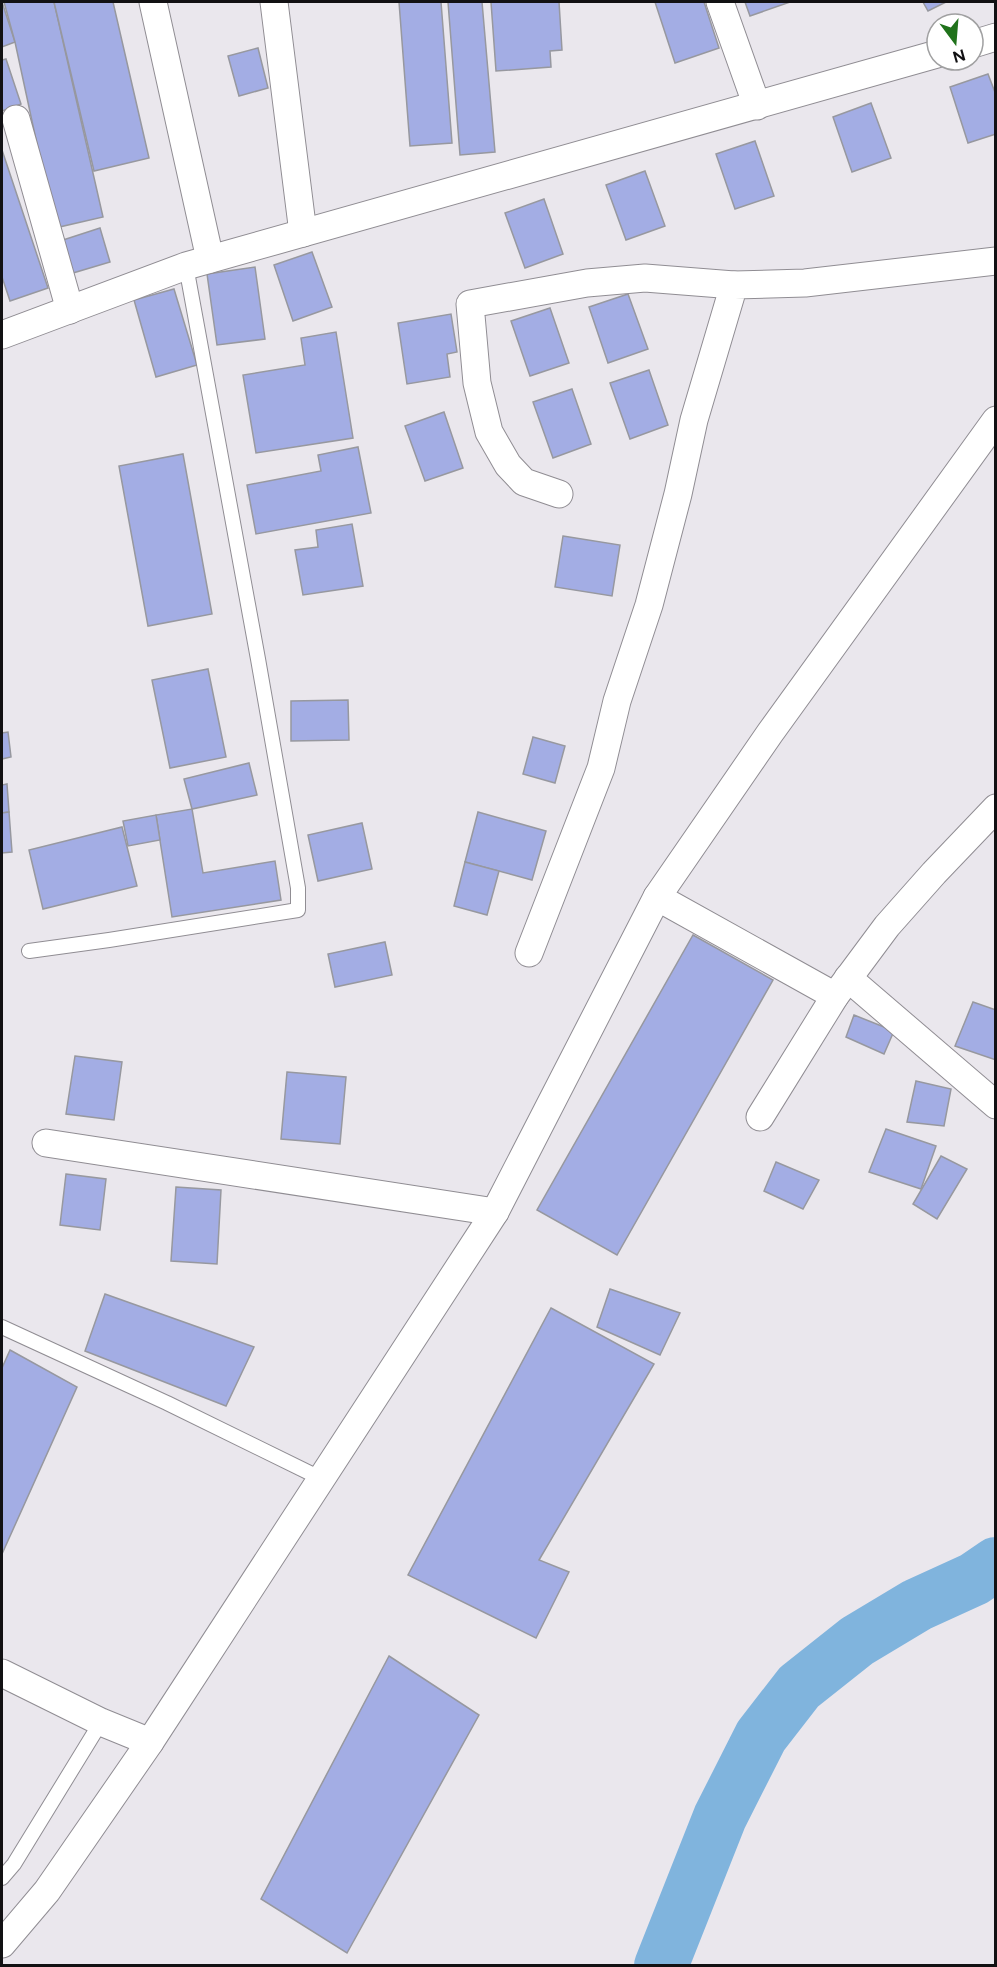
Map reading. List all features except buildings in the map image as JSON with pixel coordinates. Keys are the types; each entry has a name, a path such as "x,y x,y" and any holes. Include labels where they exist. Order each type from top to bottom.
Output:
{"street":[{"path":"153,2 198,263"},
{"path":"274,2 303,233"},
{"path":"720,2 757,106"},
{"path":"2,335 198,263 925,57"},
{"path":"16,119 70,309"},
{"path":"559,494 524,482 508,465 489,432 477,383 470,304 587,283 645,278 734,285 815,282 996,261"},
{"path":"530,953 602,768 617,701 652,594 678,494 694,420 734,285"},
{"path":"2,1944 47,1891 150,1742 495,1212 657,897 770,733 996,420"},
{"path":"760,1117 842,987 887,926 996,808"},
{"path":"657,897 842,987 996,1105"},
{"path":"46,1143 495,1212"},
{"path":"2,1673 102,1722 150,1742"}],"lane":[{"path":"29,951 298,910 298,888 258,659 198,263"},
{"path":"2,1327 167,1403 322,1479"},
{"path":"2,1878 14,1864 102,1722"}],"waterway":[{"path":"661,1966 720,1817 761,1736 799,1687 857,1641 917,1605 974,1579 996,1564"}]}
